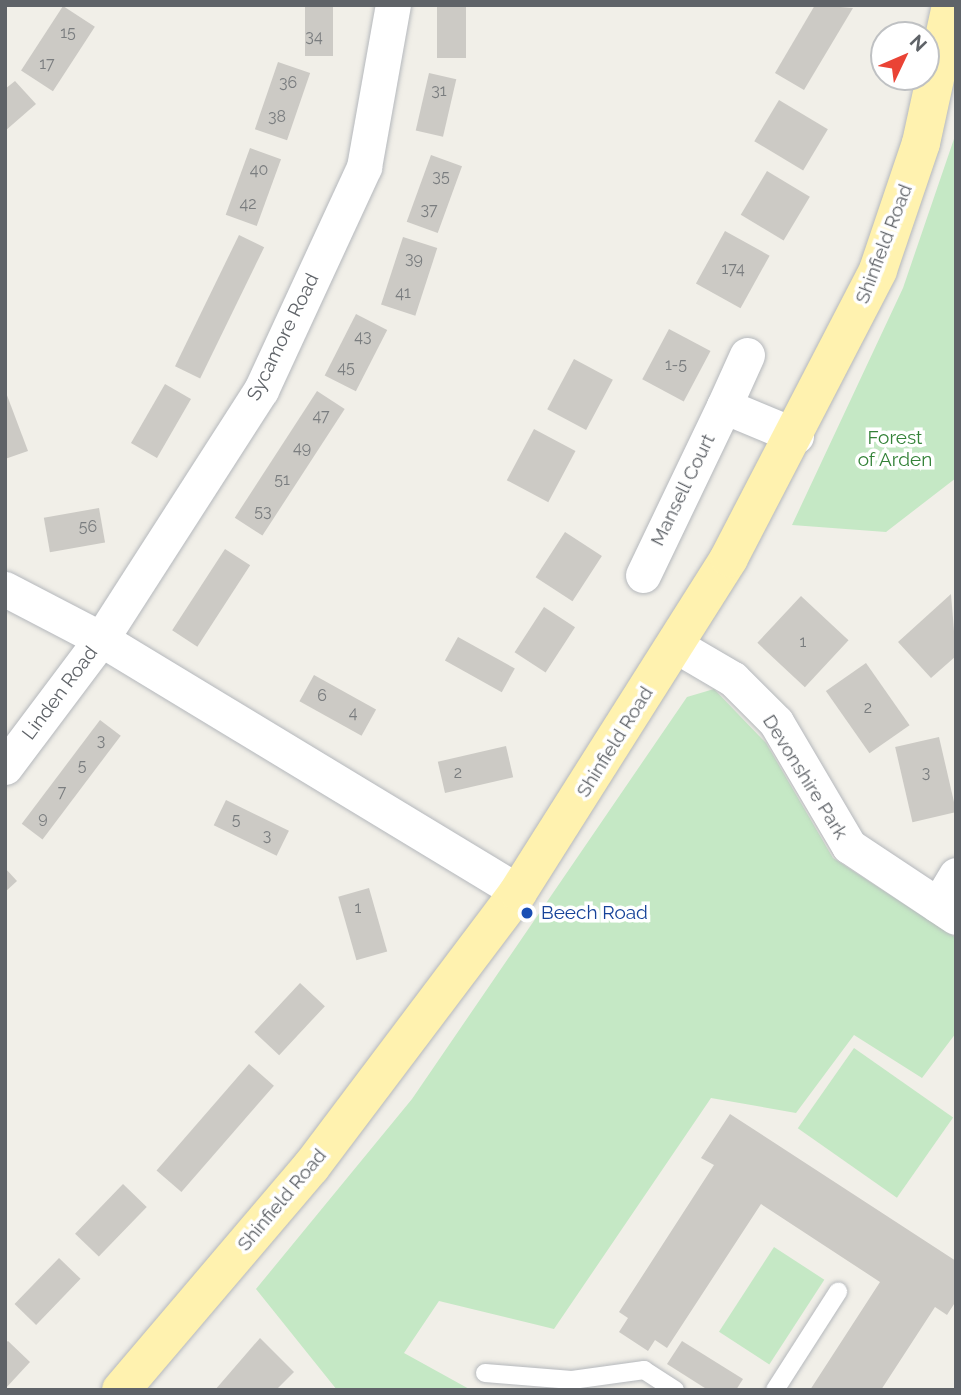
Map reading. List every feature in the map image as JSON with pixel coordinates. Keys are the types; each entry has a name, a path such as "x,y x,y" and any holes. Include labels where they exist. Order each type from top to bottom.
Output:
{"main road":[{"name":"Shinfield Road","path":"121,1390 311,1167 518,892 675,645 796,436 878,270 921,143 951,5"}],"street":[{"name":"Sycamore Road","path":"101,639 261,390 364,167 393,5"},
{"name":"Mansell Court","path":"643,575 747,355"},
{"path":"724,406 796,436"},
{"name":"Linden Road","path":"5,589 101,639 5,767"},
{"path":"101,639 518,892"},
{"name":"Devonshire Park","path":"675,645 733,679 776,722 849,846 947,911 956,875"}],"lane":[{"path":"775,1390 838,1292"},
{"path":"485,1373 572,1380 644,1370 676,1390"}],"green space":[{"name":"Forest of Arden","path":"956,133 956,478 886,532 792,525 903,288"},
{"path":"714,689 766,743 833,858 956,938 956,1033 922,1078 854,1035 796,1113 711,1098 554,1329 439,1301 404,1353 471,1390 337,1390 256,1289 412,1099 687,697"},
{"path":"854,1048 953,1117 897,1198 798,1128"},
{"path":"774,1247 824,1280 769,1364 719,1332"}],"building":[{"path":"305,5 333,5 333,56 305,56"},
{"path":"437,5 466,5 466,58 437,58"},
{"path":"815,5 853,8 804,90 775,73"},
{"path":"63,6 95,27 53,91 21,71"},
{"path":"278,62 310,73 287,140 255,129"},
{"path":"429,73 456,79 443,137 416,130"},
{"path":"15,81 36,104 5,131 5,89"},
{"path":"779,100 828,129 803,171 754,141"},
{"path":"250,148 281,159 257,226 226,215"},
{"path":"431,155 462,166 438,233 407,222"},
{"path":"767,171 810,197 784,240 741,215"},
{"path":"725,231 770,256 741,308 696,283"},
{"path":"239,235 264,247 200,378 175,366"},
{"path":"403,237 437,248 415,316 381,305"},
{"path":"356,314 387,330 356,391 325,375"},
{"path":"669,329 710,351 684,401 642,379"},
{"path":"574,359 613,380 586,430 547,409"},
{"path":"165,384 191,399 157,458 131,443"},
{"path":"5,390 28,451 5,459"},
{"path":"317,391 345,409 262,536 235,518"},
{"path":"534,429 575,451 548,502 507,480"},
{"path":"99,508 105,542 50,552 44,518"},
{"path":"565,532 602,556 572,601 536,577"},
{"path":"225,549 250,565 197,647 172,630"},
{"path":"951,594 956,656 931,678 898,642"},
{"path":"801,596 849,640 805,687 757,643"},
{"path":"544,607 575,627 546,672 515,652"},
{"path":"458,637 515,669 502,692 445,661"},
{"path":"866,663 910,725 869,753 826,691"},
{"path":"314,675 376,709 362,736 299,701"},
{"path":"100,720 121,736 43,839 22,824"},
{"path":"939,737 956,812 912,822 895,747"},
{"path":"506,746 513,777 445,793 438,762"},
{"path":"226,800 289,831 277,856 214,825"},
{"path":"5,868 17,881 5,892"},
{"path":"369,888 387,951 356,960 338,897"},
{"path":"300,983 325,1006 279,1055 254,1032"},
{"path":"249,1064 274,1086 181,1192 156,1170"},
{"path":"730,1114 956,1261 956,1301 947,1315 935,1307 881,1390 810,1390 880,1282 761,1204 667,1348 655,1340 648,1351 619,1332 628,1318 619,1312 714,1165 701,1158"},
{"path":"123,1184 147,1207 99,1257 75,1234"},
{"path":"59,1258 81,1279 36,1325 15,1304"},
{"path":"260,1338 294,1372 276,1390 215,1390"},
{"path":"8,1341 30,1362 5,1389 5,1343"},
{"path":"682,1341 743,1379 736,1390 708,1390 667,1364"}],"place":[{"name":"Beech Road","path":"527,913"}]}
